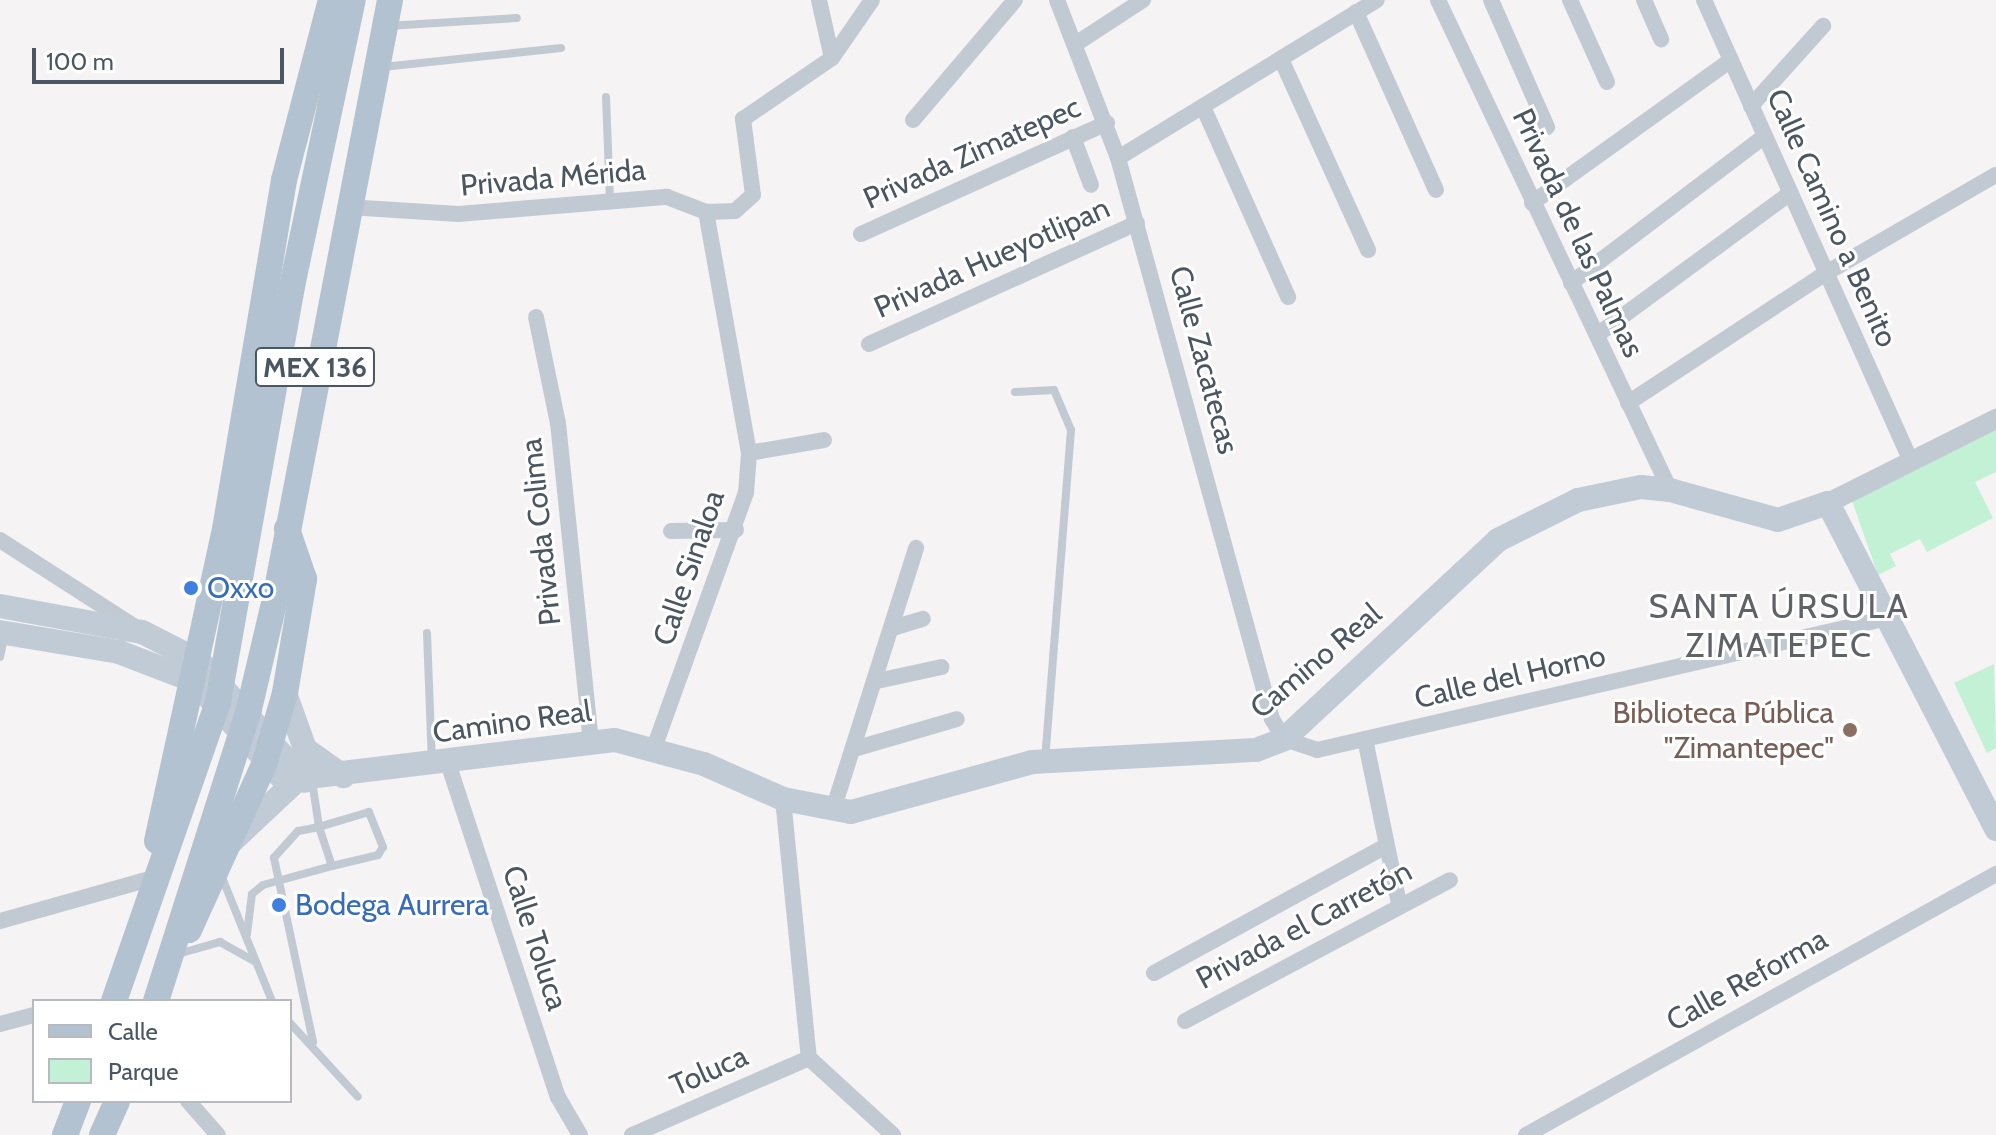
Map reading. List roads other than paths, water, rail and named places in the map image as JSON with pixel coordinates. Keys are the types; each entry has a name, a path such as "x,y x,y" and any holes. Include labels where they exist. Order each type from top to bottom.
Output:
{"main road":[{"path":"157,866 155,828 197,671 284,180 331,0"},
{"name":"MEX 136","path":"111,999 220,691 292,286 353,0"},
{"name":"MEX 136","path":"157,999 249,709 390,0"},
{"name":"Camino Real","path":"304,781 591,742 654,748 783,799 833,810 908,801 1045,761 1256,750 1284,739 1498,540 1578,500 1641,487 1670,490 1778,520 1828,503"},
{"path":"1828,503 1988,795 1996,829"},
{"path":"171,954 219,870 267,753 285,693 304,579 287,529"},
{"path":"6,607 142,632 249,709 267,753"},
{"path":"2,641 119,652 197,671"},
{"path":"220,691 241,735 304,781 231,842"},
{"path":"285,693 305,749 343,776"},
{"path":"65,1135 77,1103"},
{"path":"102,1135 116,1103"}],"street":[{"path":"819,0 832,58"},
{"path":"706,212 735,211 753,195 743,119 832,58 872,0"},
{"path":"913,120 1015,0"},
{"name":"Calle Zacatecas","path":"1057,0 1077,43 1118,158 1272,719 1284,739"},
{"path":"1077,43 1143,0"},
{"path":"1118,158 1204,109 1377,0"},
{"name":"Privada de las Palmas","path":"1438,0 1670,490"},
{"path":"1491,0 1547,127"},
{"path":"1570,0 1607,82"},
{"path":"1644,0 1661,39"},
{"name":"Calle Camino a Benito","path":"1704,0 1910,459"},
{"path":"1356,12 1436,190"},
{"path":"1751,106 1823,26"},
{"path":"1281,59 1368,250"},
{"path":"1532,203 1731,60"},
{"path":"1204,109 1288,297"},
{"name":"Privada Zimatepec","path":"861,234 1107,123"},
{"path":"1571,283 1765,136"},
{"path":"1073,137 1091,185"},
{"path":"1628,403 1826,273 1996,175"},
{"path":"1597,335 1790,193"},
{"name":"Privada Mérida","path":"348,207 445,214 667,197 706,212"},
{"name":"Calle Sinaloa","path":"654,748 736,530 749,453 706,212"},
{"name":"Privada Hueyotlipan","path":"869,344 1137,223"},
{"name":"Privada Colima","path":"536,317 558,423 591,742"},
{"path":"1828,503 1910,459 1996,419"},
{"path":"749,453 824,440"},
{"path":"671,531 736,530"},
{"path":"0,540 142,632"},
{"path":"833,810 896,627 916,548"},
{"name":"Calle del Horno","path":"1284,739 1317,750 1892,617"},
{"path":"896,627 923,619"},
{"path":"877,681 942,667"},
{"path":"854,749 957,719"},
{"path":"1365,739 1382,848 1399,903"},
{"name":"Calle Toluca","path":"440,764 577,1132"},
{"path":"783,799 809,1058 890,1134"},
{"path":"1154,973 1382,848"},
{"path":"0,921 157,866"},
{"name":"Calle Reforma","path":"1526,1135 1996,874"},
{"name":"Privada el Carretón","path":"1185,1021 1399,903 1450,880"},
{"path":"0,1024 32,1016"},
{"name":"Toluca","path":"632,1135 809,1058"},
{"path":"190,1103 218,1135"}],"lane":[{"path":"383,26 517,18"},
{"path":"375,67 561,48"},
{"path":"606,97 610,203"},
{"path":"1015,392 1054,390 1071,430 1045,761"},
{"path":"2,641 6,607"},
{"path":"427,633 440,764"},
{"path":"304,781 332,866"},
{"path":"247,934 252,894 278,882 381,852 376,816 319,827 282,844 274,858 278,882 313,1042"},
{"path":"219,870 271,999"},
{"path":"171,954 220,942 257,962"},
{"path":"292,1025 313,1042 358,1097"}],"place":[{"name":"Oxxo","path":"191,588"},
{"name":"Biblioteca Pública \"Zimantepec\"","path":"1850,730"},
{"name":"Bodega Aurrera","path":"279,905"}],"district":[{"name":"SANTA ÚRSULA ZIMATEPEC","path":"1779,626"}]}
